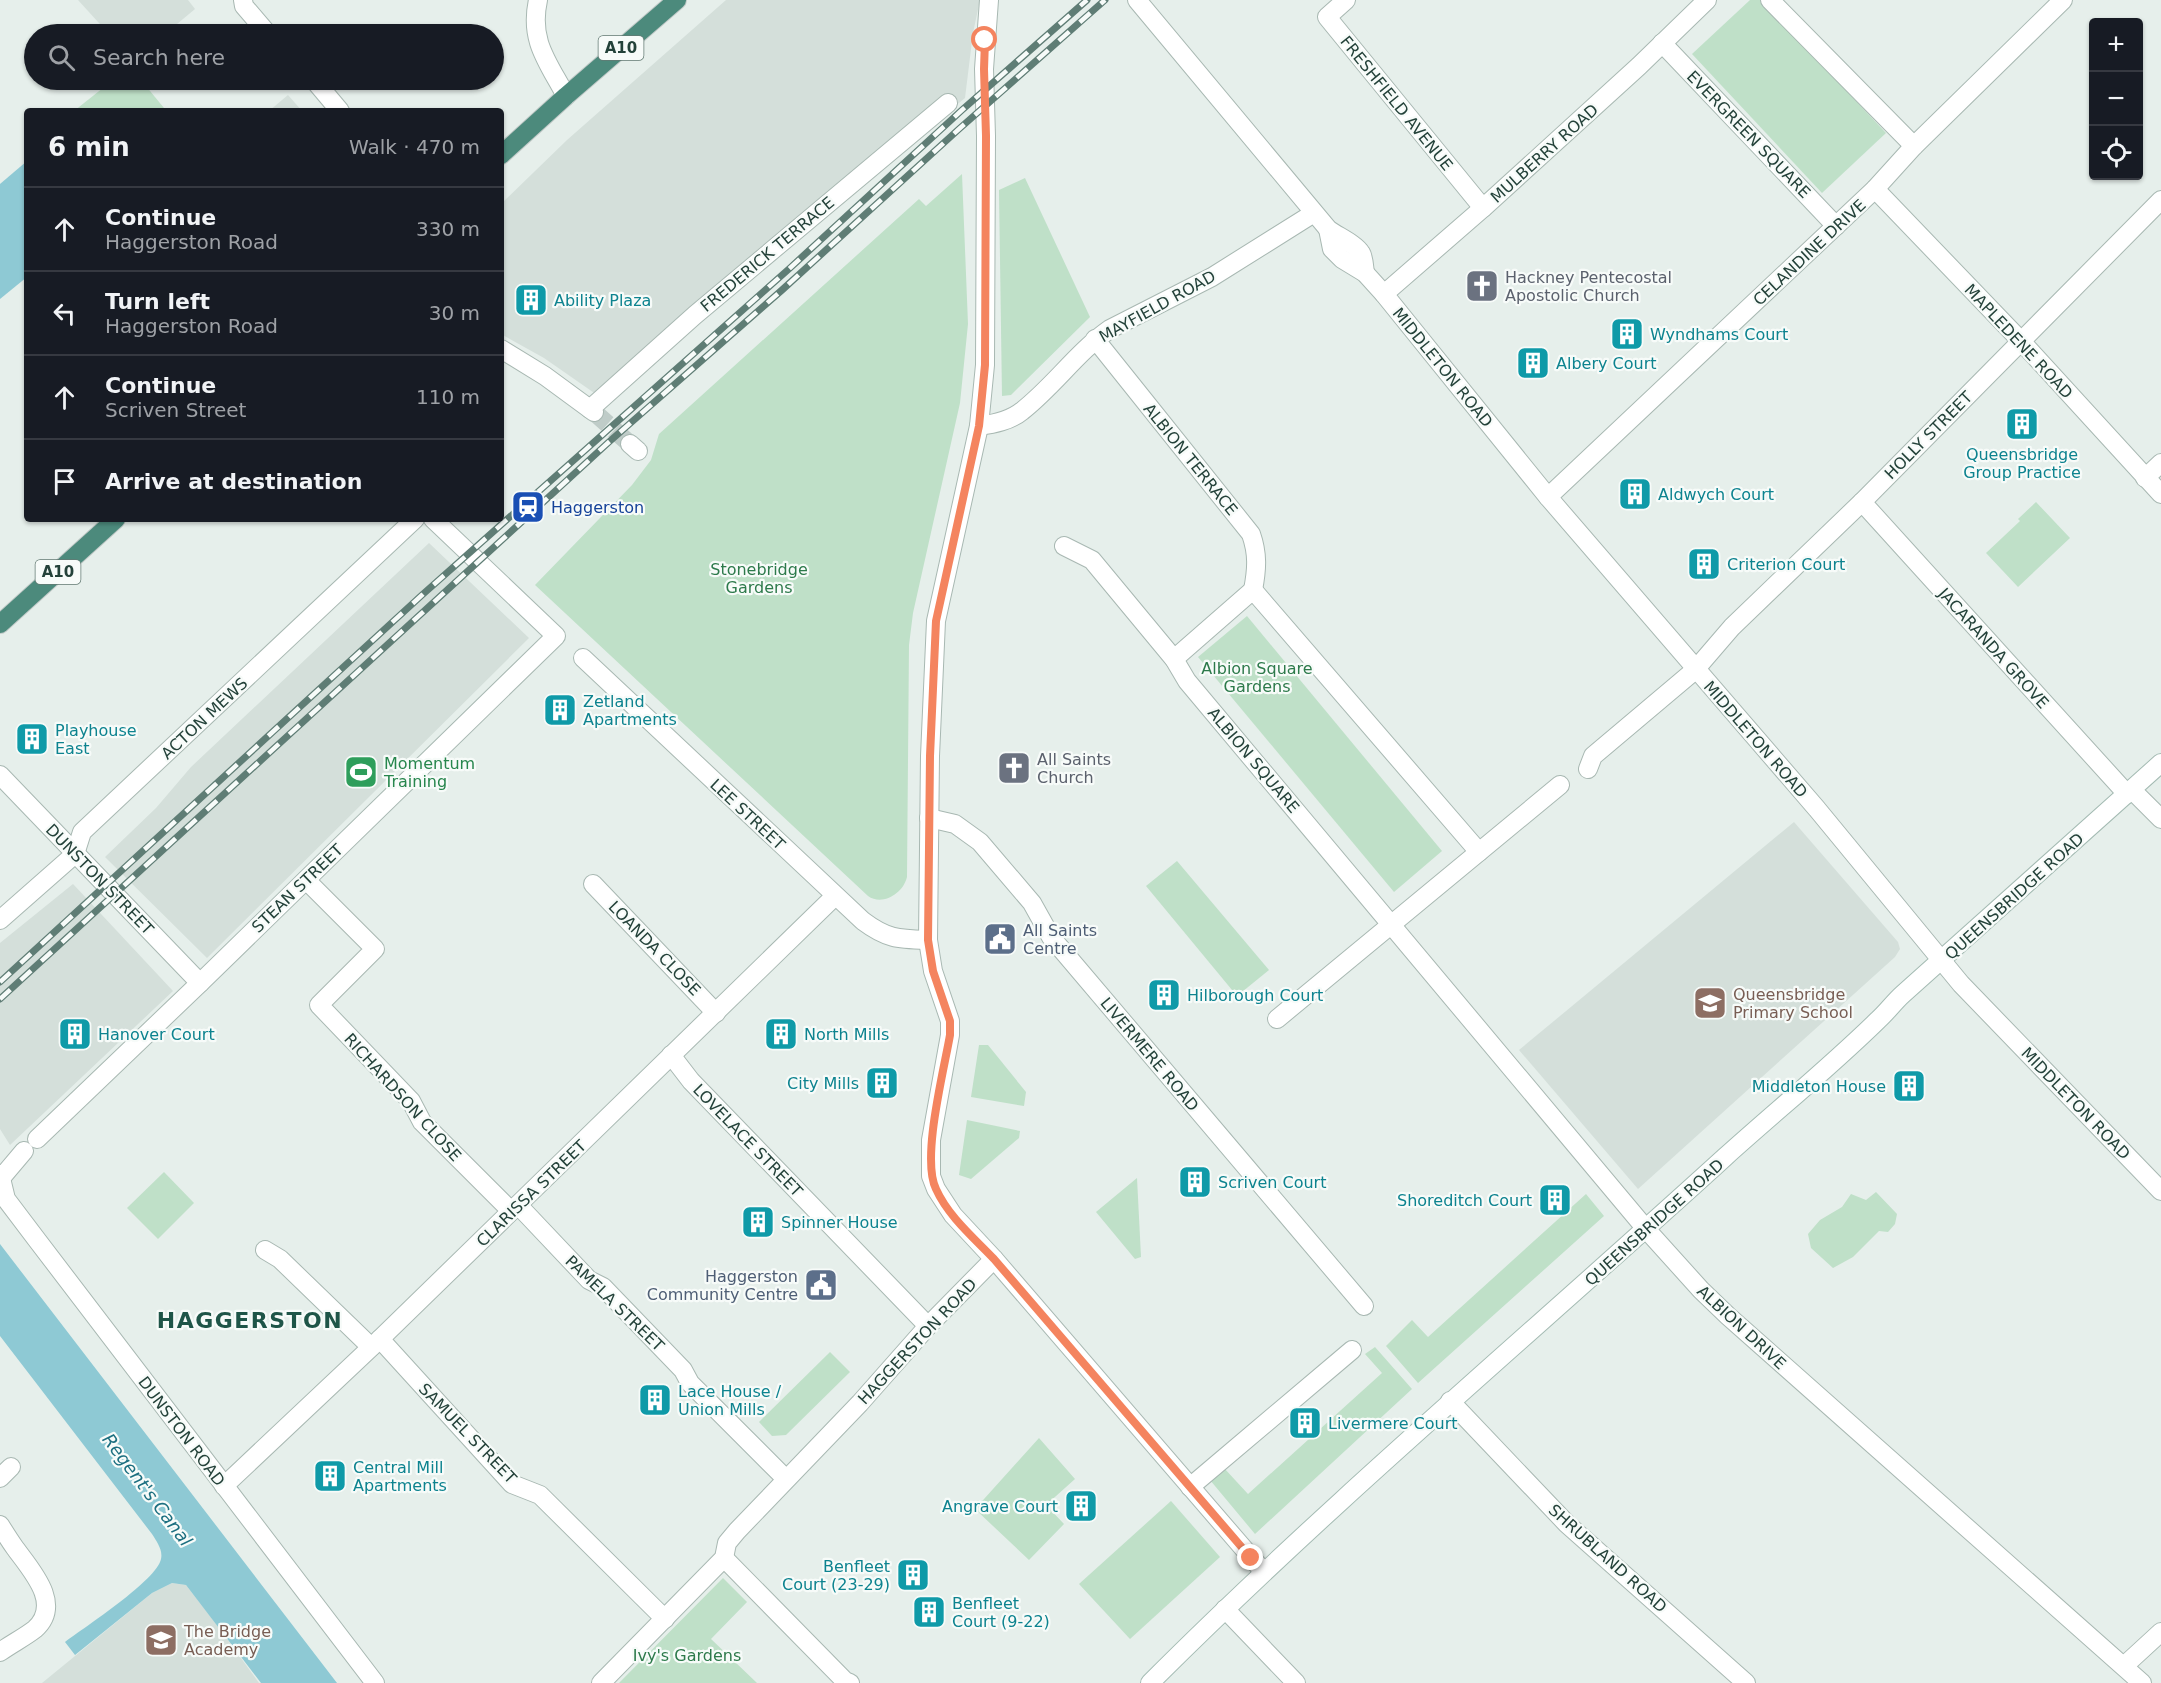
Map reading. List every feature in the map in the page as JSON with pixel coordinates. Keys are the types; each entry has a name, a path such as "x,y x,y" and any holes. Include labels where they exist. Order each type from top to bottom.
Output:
{"highway":[{"name":"A10","path":"504,152 677,0"},
{"name":"A10","path":"0,624 113,522"}],"street":[{"path":"243,0 244,6 259,24"},
{"path":"538,0 537,43 566,96"},
{"path":"989,0 984,69 985,365 979,426 936,621 930,756 928,940 933,971 950,1021 950,1035 931,1140 931,1176 936,1190 953,1215 994,1259 1263,1571"},
{"name":"MIDDLETON ROAD","path":"1137,0 1328,229 1352,243 1362,253 1365,273 1548,497 1817,809 1941,961 1968,992 2161,1191"},
{"name":"FRESHFIELD AVENUE","path":"1346,0 1327,17 1484,208"},
{"path":"1770,0 1914,146"},
{"name":"CELANDINE DRIVE","path":"1548,497 1875,189 1914,146 2062,0"},
{"name":"MULBERRY ROAD","path":"1384,294 1484,208 1662,43 1700,2"},
{"name":"EVERGREEN SQUARE","path":"1662,43 1836,226"},
{"path":"322,90 337,108"},
{"name":"FREDERICK TERRACE","path":"504,351 545,376 592,411 695,315 948,103"},
{"name":"MAPLEDENE ROAD","path":"1875,189 2021,341 2161,494"},
{"name":"HOLLY STREET","path":"1695,670 1732,627 1862,502 2161,200"},
{"name":"MAYFIELD ROAD","path":"979,426 998,424 1021,412 1095,339 1110,329 1212,277 1314,213"},
{"name":"ALBION TERRACE","path":"1095,339 1251,534 1257,550 1257,570 1253,590"},
{"path":"2145,478 2161,464"},
{"name":"JACARANDA GROVE","path":"1862,502 2130,792 2161,819"},
{"name":"ACTON MEWS","path":"0,920 75,854 82,832 412,522"},
{"name":"STEAN STREET","path":"37,1139 556,636 436,522"},
{"path":"1064,546 1092,560 1174,659 1253,590 1479,852"},
{"name":"LEE STREET","path":"583,658 835,896 879,933 899,940 928,940"},
{"name":"ALBION SQUARE","path":"1174,659 1187,681 1390,924"},
{"path":"1588,769 1593,756 1695,670"},
{"name":"QUEENSBRIDGE ROAD","path":"1150,1683 1263,1571 1450,1401 1809,1084 1881,1018 1903,994 2161,764"},
{"name":"DUNSTON STREET","path":"0,775 200,983"},
{"path":"1277,1019 1560,785"},
{"name":"LIVERMERE ROAD","path":"929,818 955,824 980,842 1032,903 1051,937 1364,1306"},
{"name":"RICHARDSON CLOSE","path":"306,880 375,949 319,1005 411,1101 422,1122 514,1208"},
{"name":"LOANDA CLOSE","path":"593,884 716,1012"},
{"name":"CLARISSA STREET","path":"224,1486 375,1343 835,896"},
{"name":"ALBION DRIVE","path":"1390,924 1646,1229 1701,1290 1728,1317 2142,1683"},
{"name":"LOVELACE STREET","path":"671,1055 691,1082 928,1326"},
{"path":"1,1176 24,1151"},
{"name":"DUNSTON ROAD","path":"1,1176 6,1199 375,1683"},
{"name":"PAMELA STREET","path":"514,1208 589,1280 603,1287 683,1370 690,1383 786,1479"},
{"name":"SAMUEL STREET","path":"265,1250 280,1258 375,1343 512,1484 540,1495 665,1619"},
{"name":"HAGGERSTON ROAD","path":"601,1683 724,1558 727,1543 737,1531 860,1403 928,1326 994,1259"},
{"path":"1190,1487 1352,1350"},
{"name":"SHRUBLAND ROAD","path":"1450,1401 1567,1524 1746,1683"},
{"path":"0,1525 37,1576 47,1605 46,1614 36,1628 0,1652"},
{"path":"724,1558 845,1681 850,1683"},
{"path":"1225,1609 1296,1683"},
{"path":"2124,1666 2161,1632"}],"shaded area":[{"path":"78,0 188,0 195,9 177,24 100,24"},
{"path":"726,0 980,0 973,33 965,98 600,397 544,358 504,336 504,201 567,140"},
{"path":"288,95 299,108 273,108"},
{"path":"429,543 529,638 207,958 105,857 156,808 191,767"},
{"name":"Queensbridge Primary School","path":"1794,822 1898,942 1900,949 1895,957 1638,1189 1519,1050"},
{"path":"73,884 173,991 10,1145 0,1129 0,943"},
{"name":"The Bridge Academy","path":"172,1583 186,1585 259,1683 42,1683 152,1593"}],"green space":[{"path":"1750,0 1761,0 1886,133 1822,193 1692,54"},
{"path":"100,90 149,90 164,108 78,108"},
{"name":"Stonebridge Gardens","path":"962,174 968,324 960,403 913,613 909,645 907,877 897,893 879,900 868,896 535,585 632,485 651,460 659,434 919,199 926,206"},
{"path":"1025,178 1090,317 1011,395 1002,396 999,190"},
{"path":"2036,502 2070,538 2018,587 1986,553 2020,521 2018,519"},
{"name":"Albion Square Gardens","path":"1247,616 1442,851 1394,892 1198,657"},
{"path":"1177,861 1269,970 1237,996 1146,886"},
{"path":"979,1045 988,1045 1026,1092 1024,1106 971,1097"},
{"path":"967,1120 1020,1131 1019,1138 971,1179 959,1175"},
{"path":"164,1172 194,1203 158,1239 127,1208"},
{"path":"1137,1178 1141,1257 1135,1259 1096,1212"},
{"path":"1876,1192 1897,1214 1895,1224 1888,1232 1879,1231 1853,1257 1833,1268 1811,1248 1808,1234 1820,1220 1842,1207 1851,1194 1866,1200"},
{"path":"1586,1194 1604,1216 1418,1383 1386,1346 1412,1320 1428,1337"},
{"path":"1375,1347 1412,1389 1255,1534 1210,1480 1224,1468 1248,1494 1382,1373 1365,1354"},
{"path":"830,1352 850,1372 786,1435 772,1436 759,1422"},
{"path":"1039,1438 1075,1479 1046,1505 1064,1524 1029,1560 975,1509"},
{"path":"1171,1501 1220,1557 1130,1639 1079,1584"},
{"name":"Ivy's Gardens","path":"723,1578 747,1602 711,1639 757,1683 619,1683"}],"water":[{"path":"24,164 24,279 0,299 0,184"},
{"name":"Regent's Canal","path":"0,1244 337,1683 261,1683 186,1585 172,1583 152,1593 75,1655 65,1642 119,1603 147,1579 157,1568 161,1552 152,1534 0,1336"}],"tunnel":[{"path":"594,412 630,444"}],"railway":[{"path":"0,982 422,595 1087,0"},
{"path":"0,999 610,441 1105,0"}],"place":[{"name":"Hackney Pentecostal Apostolic Church","path":"1482,286"},
{"name":"Ability Plaza","path":"531,300"},
{"name":"Wyndhams Court","path":"1627,334"},
{"name":"Albery Court","path":"1533,363"},
{"name":"Queensbridge Group Practice","path":"2022,424"},
{"name":"Aldwych Court","path":"1635,494"},
{"name":"Haggerston","path":"528,507"},
{"name":"Criterion Court","path":"1704,564"},
{"name":"Zetland Apartments","path":"560,710"},
{"name":"Playhouse East","path":"32,739"},
{"name":"All Saints Church","path":"1014,768"},
{"name":"Momentum Training","path":"361,772"},
{"name":"All Saints Centre","path":"1000,939"},
{"name":"Hilborough Court","path":"1164,995"},
{"name":"Queensbridge Primary School","path":"1710,1003"},
{"name":"Hanover Court","path":"75,1034"},
{"name":"North Mills","path":"781,1034"},
{"name":"City Mills","path":"882,1083"},
{"name":"Middleton House","path":"1909,1086"},
{"name":"Scriven Court","path":"1195,1182"},
{"name":"Shoreditch Court","path":"1555,1200"},
{"name":"Spinner House","path":"758,1222"},
{"name":"Haggerston Community Centre","path":"821,1285"},
{"name":"Lace House / Union Mills","path":"655,1400"},
{"name":"Livermere Court","path":"1305,1423"},
{"name":"Central Mill Apartments","path":"330,1476"},
{"name":"Angrave Court","path":"1081,1506"},
{"name":"Benfleet Court (23-29)","path":"913,1575"},
{"name":"Benfleet Court (9-22)","path":"929,1612"},
{"name":"The Bridge Academy","path":"161,1640"}],"district":[{"name":"HAGGERSTON","path":"250,1320"}],"route":[{"path":"985,40 985,365 979,426 936,621 930,756 928,940 933,971 950,1021 950,1035 931,1140 931,1176 936,1190 953,1215 994,1259 1251,1558"}]}
